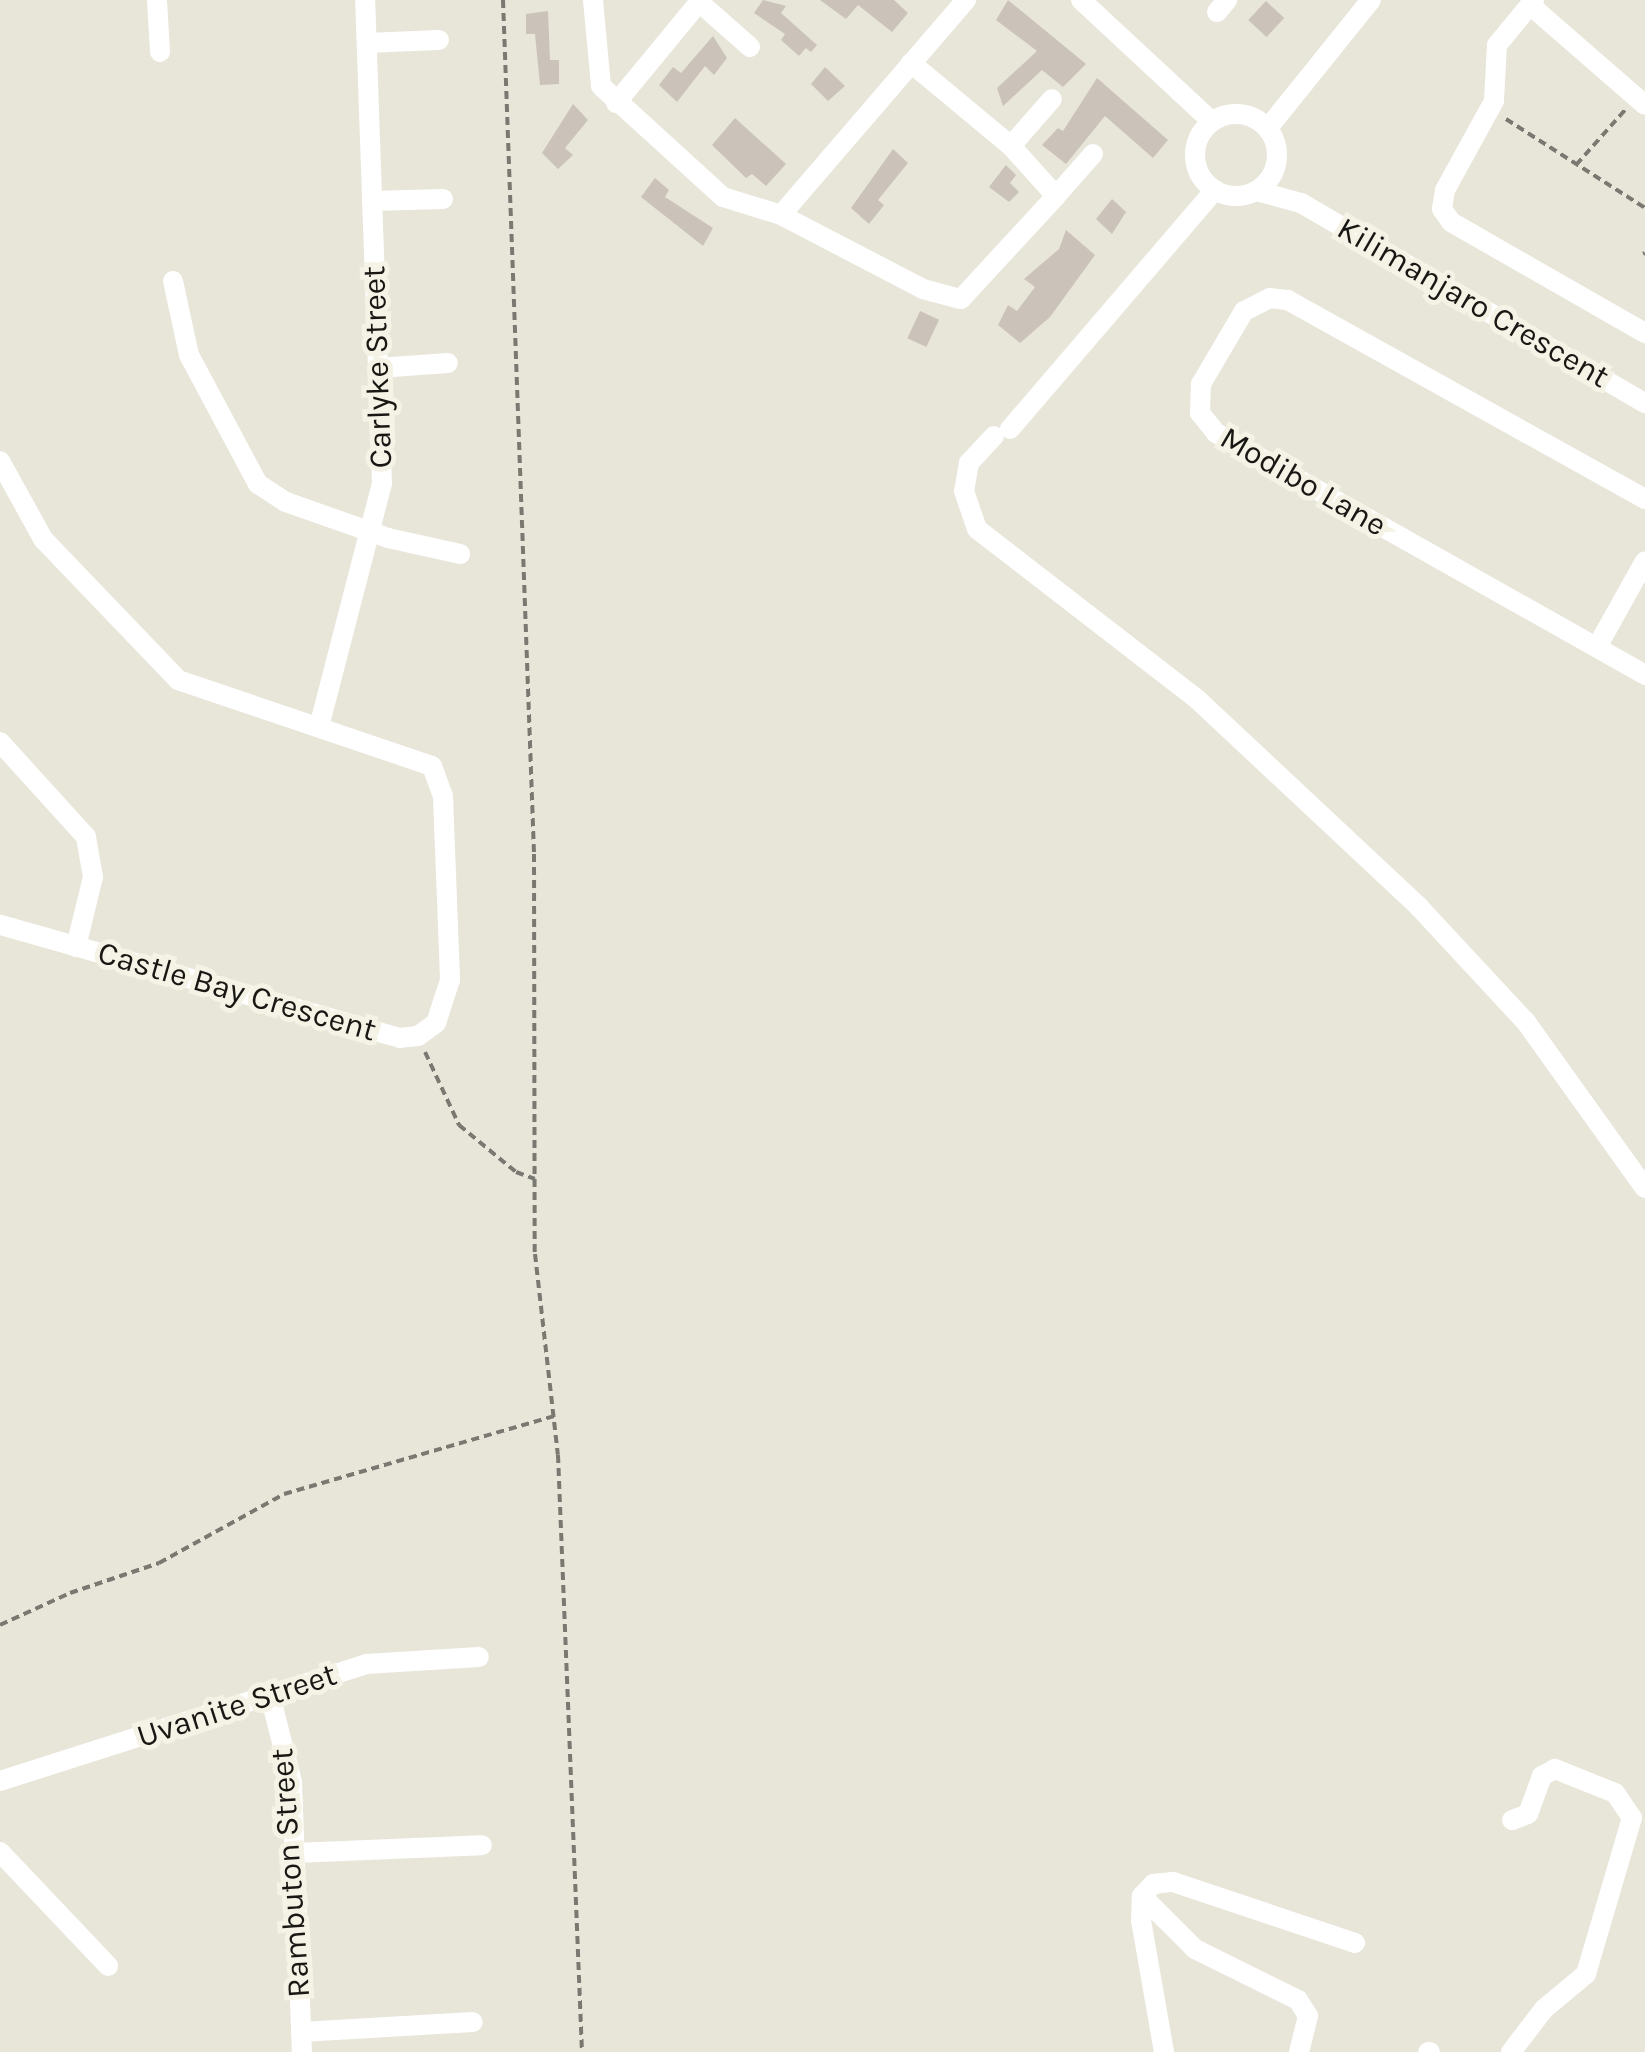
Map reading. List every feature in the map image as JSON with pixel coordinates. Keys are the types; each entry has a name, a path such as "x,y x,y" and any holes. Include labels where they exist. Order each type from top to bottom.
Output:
{"street":[{"path":"157,0 160,52"},
{"name":"Carlyke Street","path":"319,726 373,532 382,484 365,0"},
{"path":"593,0 598,76 616,103 730,201 781,215 922,289 961,299 1093,154"},
{"path":"781,215 966,0"},
{"path":"1081,0 1211,121"},
{"path":"1268,128 1371,0"},
{"path":"616,103 700,1 750,47"},
{"path":"1641,101 1532,2 1497,45 1491,108 1445,190 1446,217 1645,333"},
{"path":"366,43 438,40"},
{"path":"912,63 1011,146 1056,196"},
{"path":"1011,146 1052,100"},
{"path":"1238,113 1268,128 1278,155 1276,169 1257,191 1235,196 1215,190 1195,161 1195,146 1211,121 1238,113"},
{"name":"Kilimanjaro Crescent","path":"1278,155 1301,203"},
{"path":"1215,190 1002,433 968,463 964,491 977,530 1198,700 1419,907 1526,1022 1645,1188"},
{"name":"Kilimanjaro Crescent","path":"1257,191 1301,203 1645,403"},
{"path":"372,201 444,199"},
{"path":"173,282 189,355 251,477 286,502 373,532 460,554"},
{"name":"Modibo Lane","path":"1645,500 1288,300 1270,298 1244,311 1201,384 1200,413 1216,434 1645,675"},
{"path":"378,368 448,362"},
{"name":"Castle Bay Crescent","path":"0,460 43,539 170,674 200,692 416,756 441,780 450,980 442,1013 418,1036 388,1034 0,925"},
{"path":"1597,647 1645,561"},
{"path":"0,742 86,837 93,877 76,947"},
{"name":"Uvanite Street","path":"0,1782 377,1662 479,1657"},
{"name":"Rambuton Street","path":"270,1695 290,1767 302,2042"},
{"path":"1511,2052 1544,2008 1586,1974 1632,1828 1630,1810 1615,1792 1555,1769 1542,1776 1528,1814 1512,1820"},
{"path":"295,1853 482,1846"},
{"path":"0,1852 108,1966"},
{"path":"1164,2052 1144,1953 1142,1896 1152,1884 1173,1882 1355,1942"},
{"path":"1142,1896 1195,1950 1298,2000 1308,2016 1299,2052"},
{"path":"302,2042 472,2022"}],"path":[{"path":"503,0 533,835 535,1254 554,1416 582,2052"},
{"path":"1576,165 1641,101"},
{"path":"1491,108 1645,208"},
{"path":"418,1036 455,1120 510,1168 535,1178"},
{"path":"0,1626 70,1593 159,1563 284,1494 554,1416"}],"building":[{"path":"763,0 786,6 781,13 817,45 811,52 806,48 799,56 781,40 785,34 754,13"},
{"path":"820,0 894,0 908,13 892,32 858,5 846,19"},
{"path":"1008,0 1086,64 1063,87 1042,70 1003,106 997,88 1037,51 996,20"},
{"path":"1266,1 1284,18 1267,37 1248,20"},
{"path":"548,11 550,60 559,60 559,84 540,85 535,34 526,34 526,14"},
{"path":"713,36 727,58 714,75 705,66 677,102 659,85 673,67 681,73"},
{"path":"825,67 845,86 828,101 811,84"},
{"path":"1097,78 1168,140 1153,158 1105,116 1066,164 1042,145 1058,128 1063,131"},
{"path":"573,104 588,120 565,148 573,155 558,169 542,153"},
{"path":"735,118 786,164 766,186 752,174 746,178 712,145"},
{"path":"893,149 908,163 878,200 884,205 869,224 851,208"},
{"path":"1006,165 1016,175 1010,183 1019,192 1009,202 989,187"},
{"path":"655,178 669,190 665,197 713,228 703,246 641,197"},
{"path":"1112,199 1126,212 1112,234 1096,219"},
{"path":"1066,230 1095,255 1050,317 1020,343 998,325 1008,305 1017,311 1035,287 1024,279 1059,249"},
{"path":"920,311 939,320 926,347 907,338"}]}
